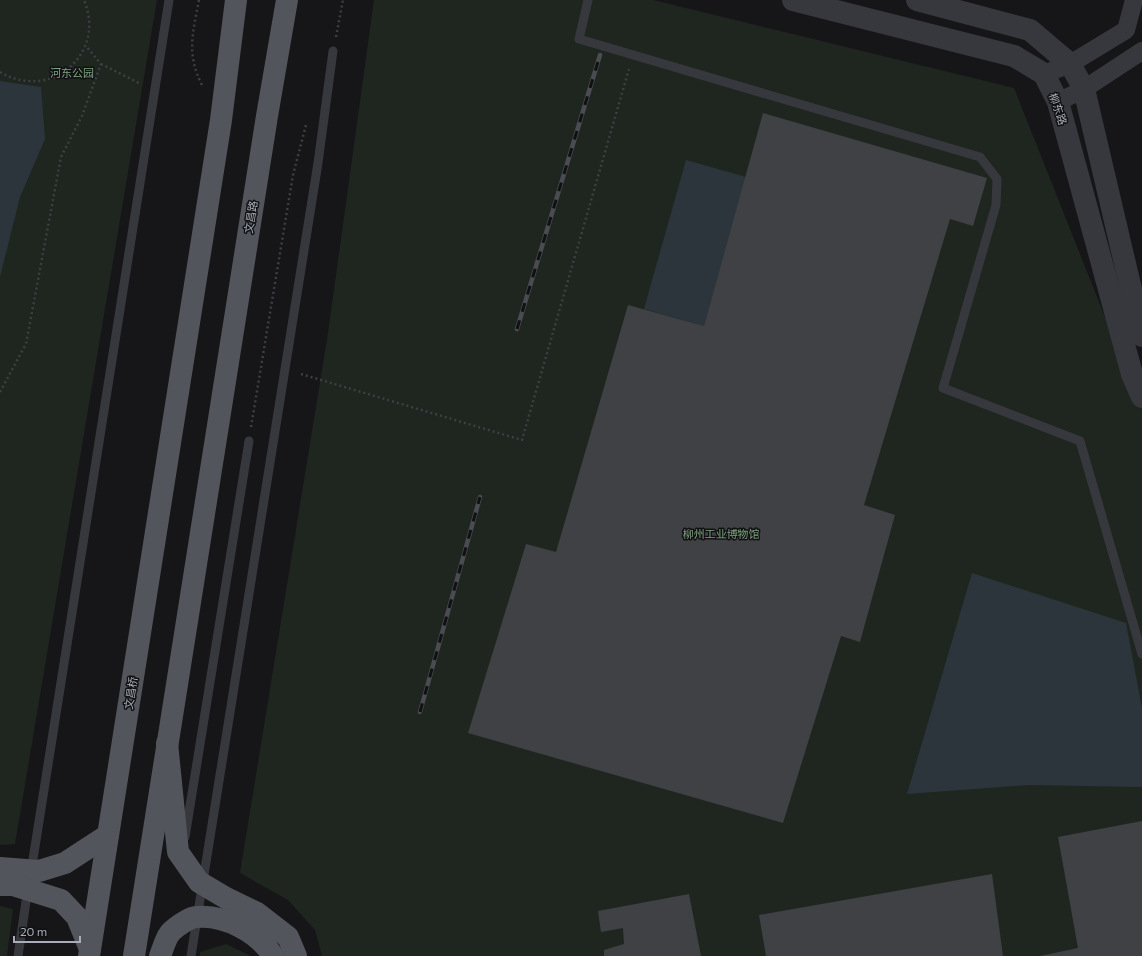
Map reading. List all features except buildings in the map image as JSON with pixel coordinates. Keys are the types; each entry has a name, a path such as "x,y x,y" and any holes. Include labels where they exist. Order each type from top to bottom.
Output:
{"main road":[{"name":"文昌桥","path":"90,952 221,120 236,0"},
{"name":"文昌路","path":"167,743 267,116 287,0"},
{"path":"167,743 178,852 182,859 199,882 256,913 288,937 296,956"},
{"path":"134,956 167,743"},
{"path":"0,868 40,871 65,863 108,835"},
{"path":"0,885 13,885 61,900 77,917 90,952"},
{"path":"160,956 171,931 195,917 219,919 235,924 255,936 273,956"}],"street":[{"path":"793,0 1014,56 1044,74 1070,64 1126,30 1134,0"},
{"path":"917,0 1030,30 1070,64 1084,89 1142,336"},
{"path":"1058,102 1084,89 1142,51"},
{"name":"柳东路","path":"1044,74 1058,102 1132,374 1142,398"}],"lane":[{"path":"18,956 169,0"},
{"path":"588,0 579,39 980,157 997,179 996,205 943,388 1080,441 1142,654"},
{"path":"191,956 285,370 333,51"},
{"path":"182,859 187,817 249,441"}],"path":[{"path":"0,72 9,78 27,82 46,81 67,70 76,62 86,46 90,28 88,9 84,0"},
{"path":"199,0 191,42 195,71 205,89"},
{"path":"333,51 343,0"},
{"path":"86,46 101,64 154,91"},
{"path":"285,370 522,440 633,55"},
{"path":"0,392 26,344 61,157 82,116 101,64"},
{"path":"249,441 293,175 307,121"}],"green space":[{"name":"河东公园","path":"0,0 157,0 15,844 0,845"},
{"name":"柳州工业博物馆","path":"374,0 653,0 1014,88 1142,410 1142,956 322,956 315,930 288,900 240,873 328,333"},
{"path":"0,906 13,909 7,956 0,956"},
{"path":"226,944 251,956 200,956 200,952"}],"shaded area":[{"path":"0,81 41,87 45,139 20,197 0,277"},
{"path":"686,160 746,177 704,326 644,309"},
{"path":"972,573 1126,623 1142,708 1142,787 1029,785 907,794"}],"railway":[{"path":"517,329 600,55"},
{"path":"420,712 480,497"}]}
